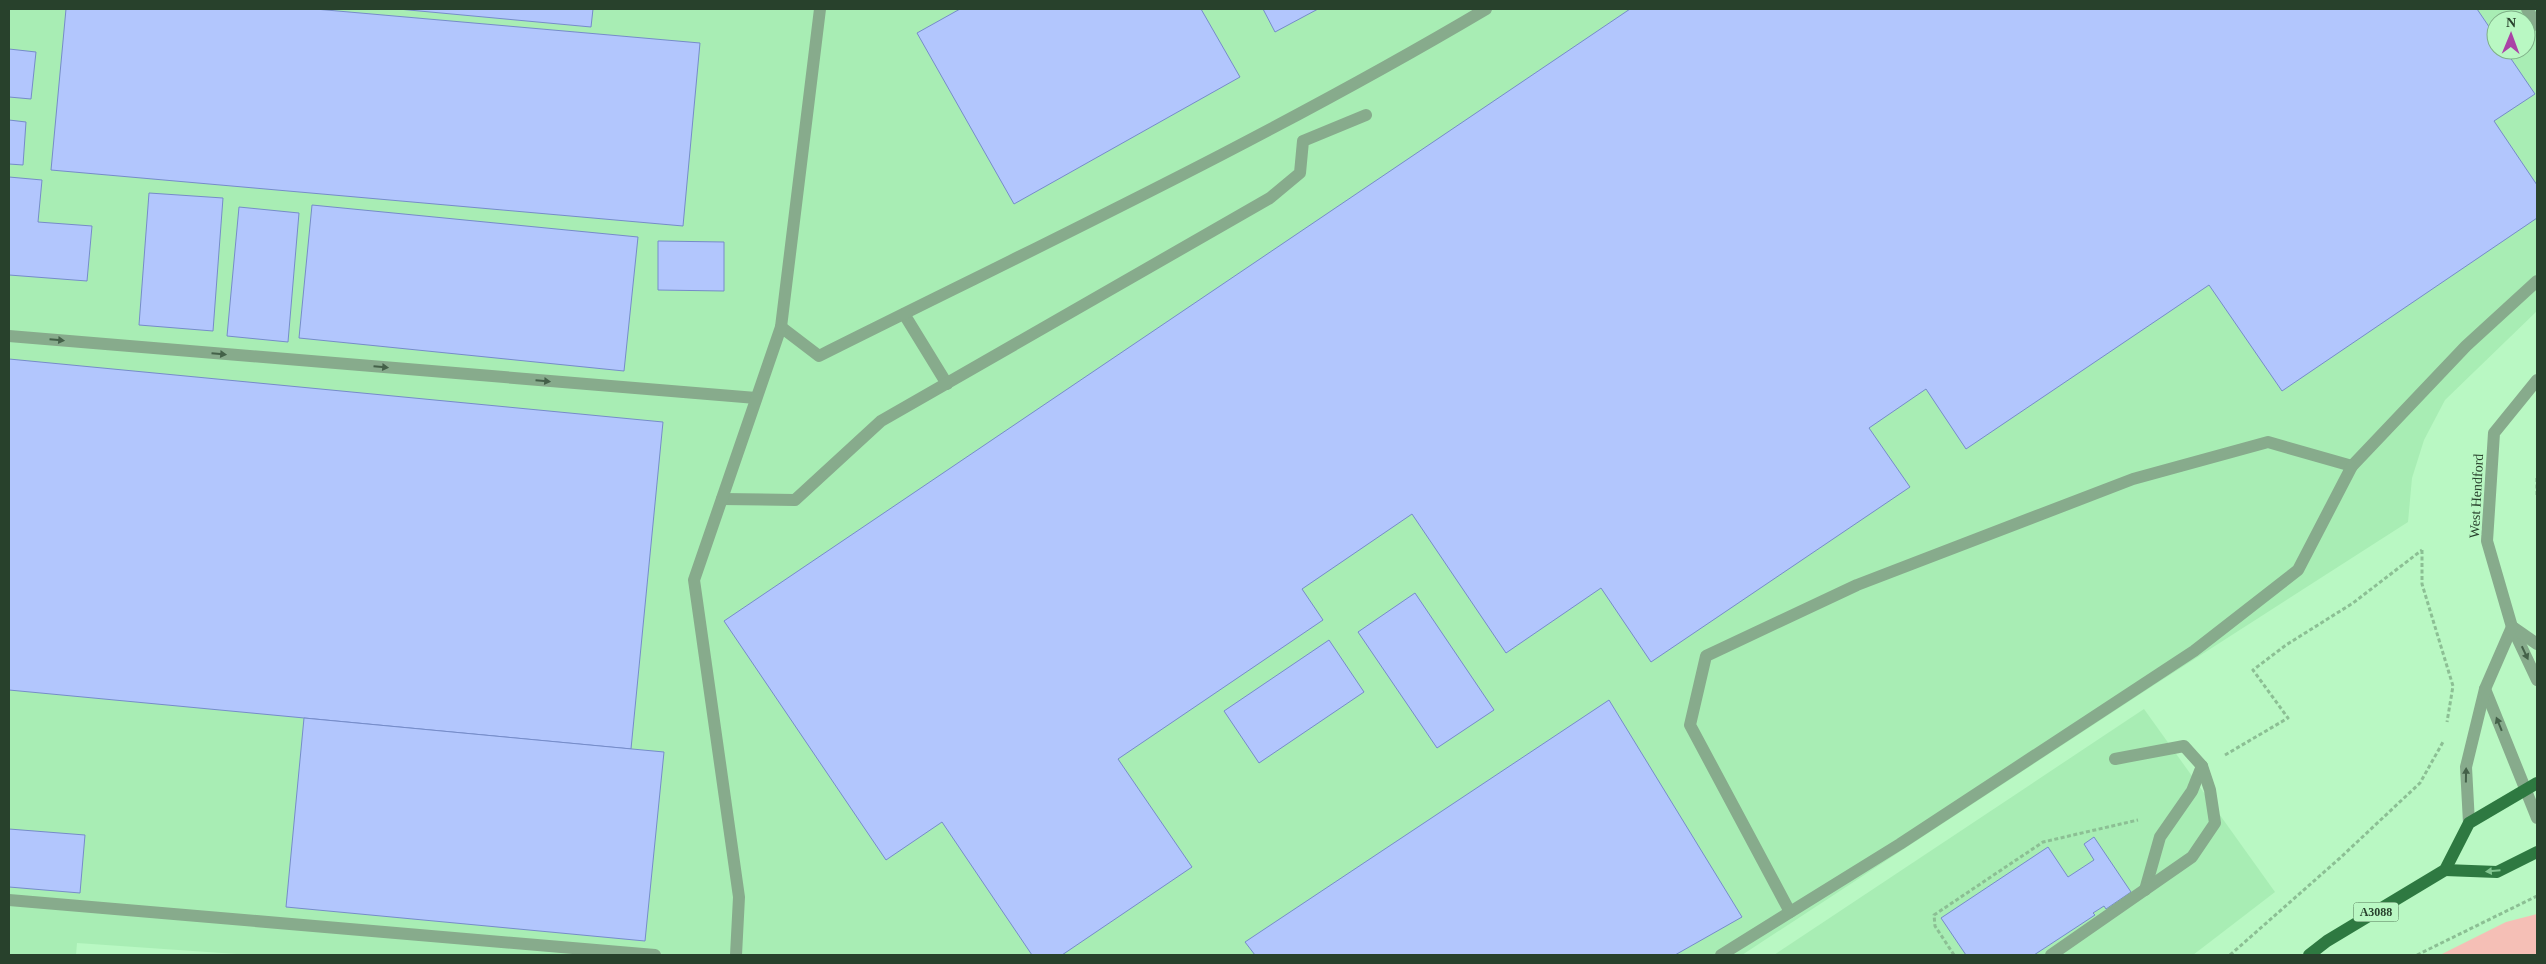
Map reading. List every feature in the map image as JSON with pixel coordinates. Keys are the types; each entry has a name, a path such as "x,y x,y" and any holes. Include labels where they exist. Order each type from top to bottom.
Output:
{"main road":[{"path":"2537,783 2469,824 2444,870 2497,872 2537,852"},
{"name":"A3088","path":"2309,955 2327,941 2444,870"}],"street":[{"path":"736,955 739,897 694,580 781,327 820,9"},
{"path":"781,327 819,356 1185,173 1410,54 1486,9"},
{"path":"2527,9 2537,25"},
{"path":"722,499 795,500 881,421 1270,198 1300,173 1302,142 1366,114"},
{"path":"1721,955 1900,844 2194,651 2298,570 2352,466 2466,346 2537,281"},
{"path":"904,314 947,384"},
{"path":"9,336 756,398"},
{"name":"West Hendford","path":"2537,380 2494,432 2487,541 2512,627 2537,680"},
{"path":"1790,912 1690,725 1706,656 1857,585 2133,478 2268,442 2352,466"},
{"path":"2469,824 2466,767 2485,689 2512,627 2537,644"},
{"path":"2485,689 2537,818"},
{"path":"2051,955 2192,857 2215,823 2210,790 2202,766 2184,746 2115,759"},
{"path":"2145,890 2160,837 2192,791 2202,766"},
{"path":"9,900 655,955"}],"path":[{"path":"2537,478 2537,497"},
{"path":"2422,550 2422,584 2453,686 2446,730"},
{"path":"2230,955 2340,858 2420,783 2445,738"},
{"path":"2417,955 2537,896"}],"shaded area":[{"path":"9,9 2537,9 2537,311 2445,400 2424,440 2412,478 2408,522 2151,687 1742,955 251,955 77,943 76,955 9,955"},
{"path":"2144,709 2275,892 2193,955 1774,955"},
{"path":"2537,914 2537,955 2440,955 2506,922"}],"building":[{"path":"66,9 315,9 700,43 683,226 51,170"},
{"path":"398,9 593,9 591,27"},
{"path":"960,9 1201,9 1240,77 1014,204 917,33"},
{"path":"1263,9 1318,9 1275,32"},
{"path":"1630,9 2477,9 2486,22 2486,60 2512,60 2535,94 2494,121 2537,185 2537,218 2282,391 2209,285 1966,449 1926,389 1869,428 1910,487 1651,662 1601,588 1506,653 1412,514 1302,589 1323,620 1118,759 1192,867 1062,955 1032,955 942,822 886,860 724,621"},
{"path":"9,49 36,52 31,99 9,97"},
{"path":"9,120 26,122 23,165 9,164"},
{"path":"9,177 42,180 38,222 92,226 87,281 9,275"},
{"path":"149,193 223,198 213,331 139,325"},
{"path":"312,205 638,237 624,371 299,338"},
{"path":"239,207 299,213 288,342 227,336"},
{"path":"658,241 724,242 724,291 658,290"},
{"path":"9,359 663,422 631,749 9,690"},
{"path":"1415,593 1494,710 1437,748 1358,632"},
{"path":"1329,640 1364,692 1259,763 1224,711"},
{"path":"1609,700 1742,917 1675,955 1255,955 1245,942"},
{"path":"304,718 664,752 645,941 286,907"},
{"path":"9,829 85,835 80,893 9,887"},
{"path":"2094,837 2131,892 2106,909 2104,906 2093,913 2095,915 2034,955 1966,955 1941,918 2048,847 2068,877 2094,860 2084,844"}]}
